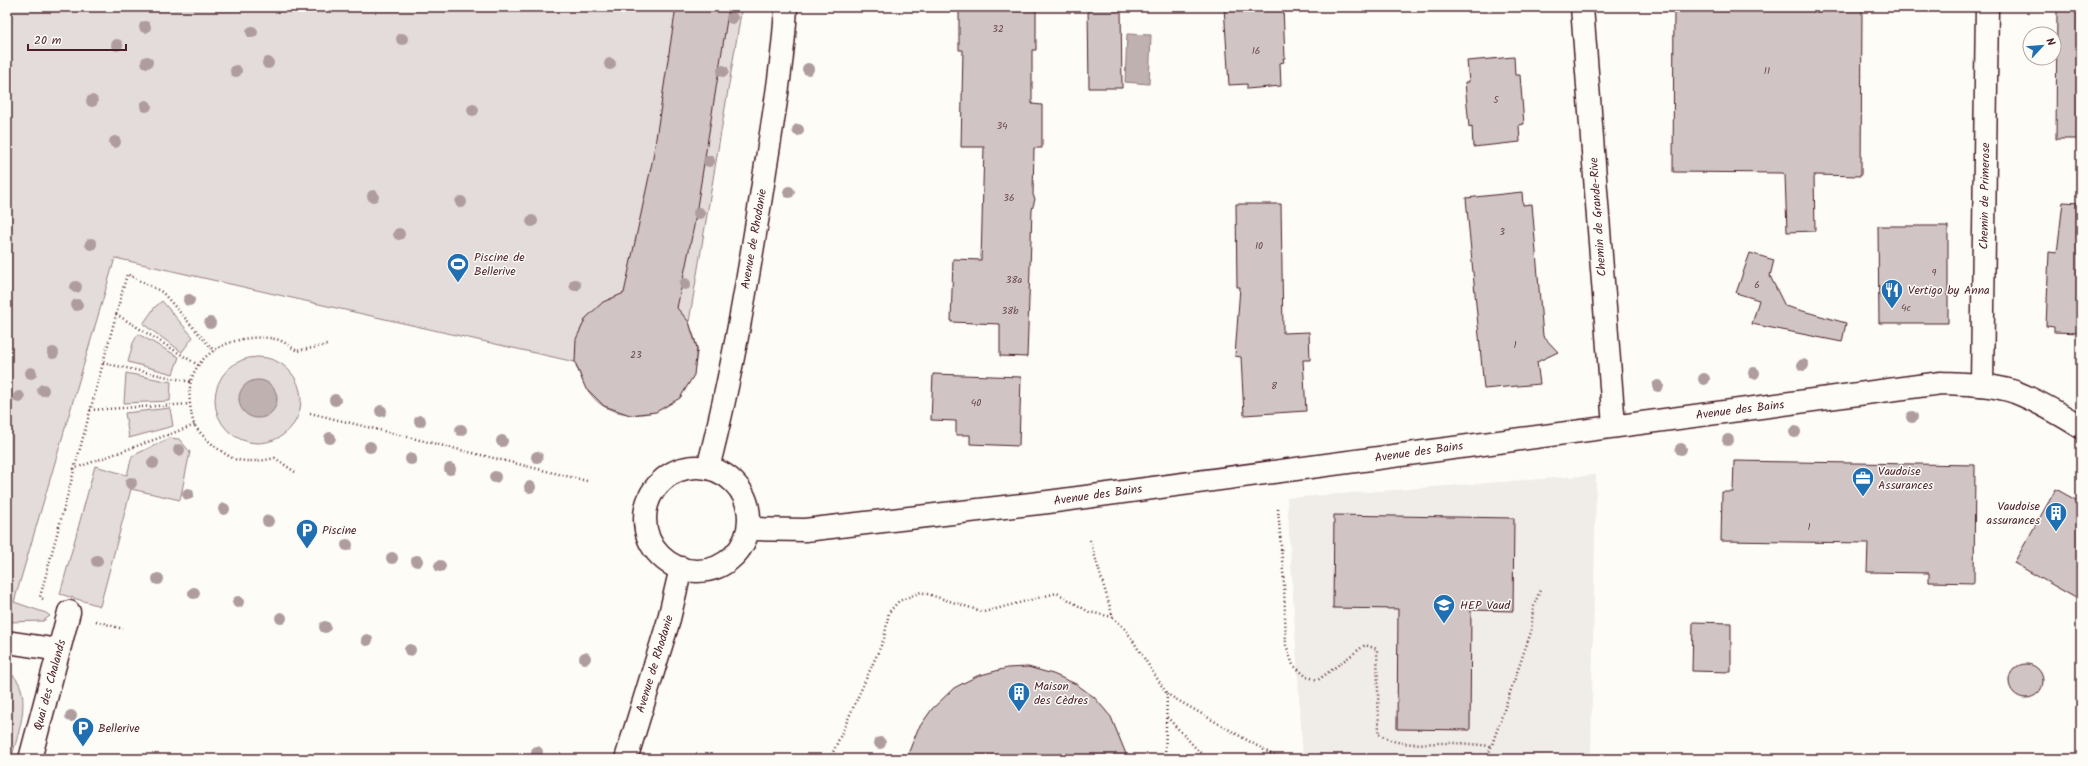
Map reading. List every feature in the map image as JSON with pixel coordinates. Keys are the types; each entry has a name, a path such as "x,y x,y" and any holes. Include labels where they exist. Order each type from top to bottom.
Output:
{"street":[{"name":"Avenue de Rhodanie","path":"708,468 723,411 754,241 784,49 786,7"},
{"name":"Chemin de Grande-Rive","path":"1582,7 1614,426"},
{"name":"Chemin de Primerose","path":"1982,385 1986,7"},
{"name":"Avenue des Bains","path":"748,529 805,530 1048,502 1941,383 1982,385 2014,392 2081,426"},
{"path":"694,467 708,468 728,477 736,484 745,497 749,513 748,529 743,546 731,559 716,568 698,572 681,568 666,561 654,549 648,534 645,518 648,501 655,488 666,478 679,470 694,467"},
{"name":"Avenue de Rhodanie","path":"626,759 668,623 681,568"},
{"name":"Quai des Chalands","path":"30,759 69,612"},
{"path":"7,642 59,650"}],"path":[{"path":"69,612 40,597 73,469 127,274 162,292 214,351"},
{"path":"116,314 198,365"},
{"path":"295,472 275,458 256,462 237,460 214,446 195,425 190,404 191,382 198,365 214,351 236,341 256,337 280,340 297,351 327,345"},
{"path":"103,363 191,382"},
{"path":"90,410 190,404"},
{"path":"310,413 587,481"},
{"path":"73,469 195,425"},
{"path":"1278,509 1284,584 1286,645 1293,664 1307,677 1318,680 1364,645 1377,649 1379,734 1387,740 1412,745 1451,743 1492,746"},
{"path":"1090,540 1113,618"},
{"path":"1487,759 1531,632 1533,609 1540,590"},
{"path":"830,759 884,639 890,612 899,601 921,592 984,612 1057,593 1088,612 1113,618 1126,630 1168,694 1280,759"},
{"path":"1165,759 1168,694"},
{"path":"1166,716 1206,759"}],"shaded area":[{"name":"Piscine de Bellerive","path":"7,7 742,7 689,322 696,342 696,360 692,376 685,389 675,400 663,408 650,413 620,413 605,407 594,398 586,387 575,362 115,258 14,602 46,613 50,616 43,621 7,622"},
{"path":"1127,34 1151,35 1149,84 1125,82"},
{"path":"162,301 193,337 182,352 143,324 155,307"},
{"path":"138,334 179,357 173,374 128,362 133,343"},
{"path":"250,357 266,357 275,360 289,369 298,383 301,392 301,408 298,417 289,431 275,440 266,443 250,443 234,436 227,431 222,424 215,408 215,392 222,376 227,369 234,364"},
{"path":"126,373 171,382 170,401 124,403"},
{"path":"258,380 271,386 277,399 271,412 258,418 245,412 239,399 245,386"},
{"path":"170,408 173,426 129,438 125,413"},
{"path":"170,438 179,439 190,452 180,500 131,489 100,606 60,594 95,466 127,475 132,456"},
{"name":"HEP Vaud","path":"1596,475 1591,753 1456,759 1303,759 1287,498"},
{"path":"7,671 16,678 21,688 23,700 20,725 11,759 7,759"}],"building":[{"path":"676,7 729,7 694,226 677,308 689,322 697,348 694,375 680,398 656,412 630,415 604,406 585,387 575,362 576,339 586,318 603,302 624,293 653,158"},
{"path":"959,7 1036,7 1036,50 1032,50 1032,104 1042,105 1042,148 1034,148 1033,195 1035,199 1032,210 1027,357 1000,356 1000,324 951,322 953,259 981,260 984,147 961,147 963,50 959,50"},
{"path":"1088,7 1121,7 1122,88 1089,88"},
{"path":"1224,7 1283,7 1285,58 1283,58 1284,62 1280,63 1281,86 1247,89 1247,84 1229,85"},
{"path":"1674,7 1862,7 1861,176 1814,175 1815,231 1787,232 1785,175 1783,173 1673,172"},
{"path":"2057,7 2081,7 2081,139 2056,139 2057,66 2062,66 2062,26 2057,26"},
{"path":"1514,57 1515,75 1520,75 1524,124 1519,125 1520,142 1473,147 1472,126 1469,127 1465,82 1469,82 1467,61"},
{"path":"1522,192 1523,205 1532,204 1543,336 1558,352 1537,362 1540,384 1484,389 1466,198"},
{"path":"2063,202 2081,203 2081,333 2054,332 2054,327 2046,326 2049,252 2057,253"},
{"path":"1236,204 1281,204 1283,333 1309,332 1310,360 1303,360 1306,411 1244,415 1241,357 1235,356 1240,287 1237,287"},
{"path":"1878,226 1948,226 1948,323 1879,323"},
{"path":"1750,253 1774,260 1770,276 1785,306 1846,323 1842,342 1752,324 1759,300 1736,293"},
{"path":"933,374 1021,377 1019,446 970,444 970,435 956,435 956,421 931,420"},
{"path":"1734,461 1975,465 1974,583 1929,582 1929,573 1867,572 1868,543 1721,541 1722,492 1733,492"},
{"name":"Vaudoise assurances","path":"2056,489 2081,503 2081,601 2014,563"},
{"path":"1334,515 1514,518 1513,611 1471,610 1470,730 1397,729 1398,609 1333,608"},
{"path":"1693,622 1731,623 1731,672 1692,671"},
{"path":"2023,664 2029,664 2033,665 2040,671 2043,681 2042,688 2036,695 2029,698 2023,698 2019,697 2012,691 2009,684 2009,678 2010,674 2016,667"},
{"name":"Maison des Cèdres","path":"1028,667 1053,674 1076,684 1094,697 1111,717 1128,759 906,759 918,729 932,709 954,688 977,676 1007,668"}],"place":[{"name":"Piscine de Bellerive","path":"458,284"},
{"name":"Vertigo by Anna","path":"1892,310"},
{"name":"Vaudoise Assurances","path":"1863,498"},
{"name":"Vaudoise assurances","path":"2056,532"},
{"name":"Piscine","path":"307,550"},
{"name":"HEP Vaud","path":"1444,624"},
{"name":"Maison des Cèdres","path":"1019,712"},
{"name":"Bellerive","path":"83,748"}]}
